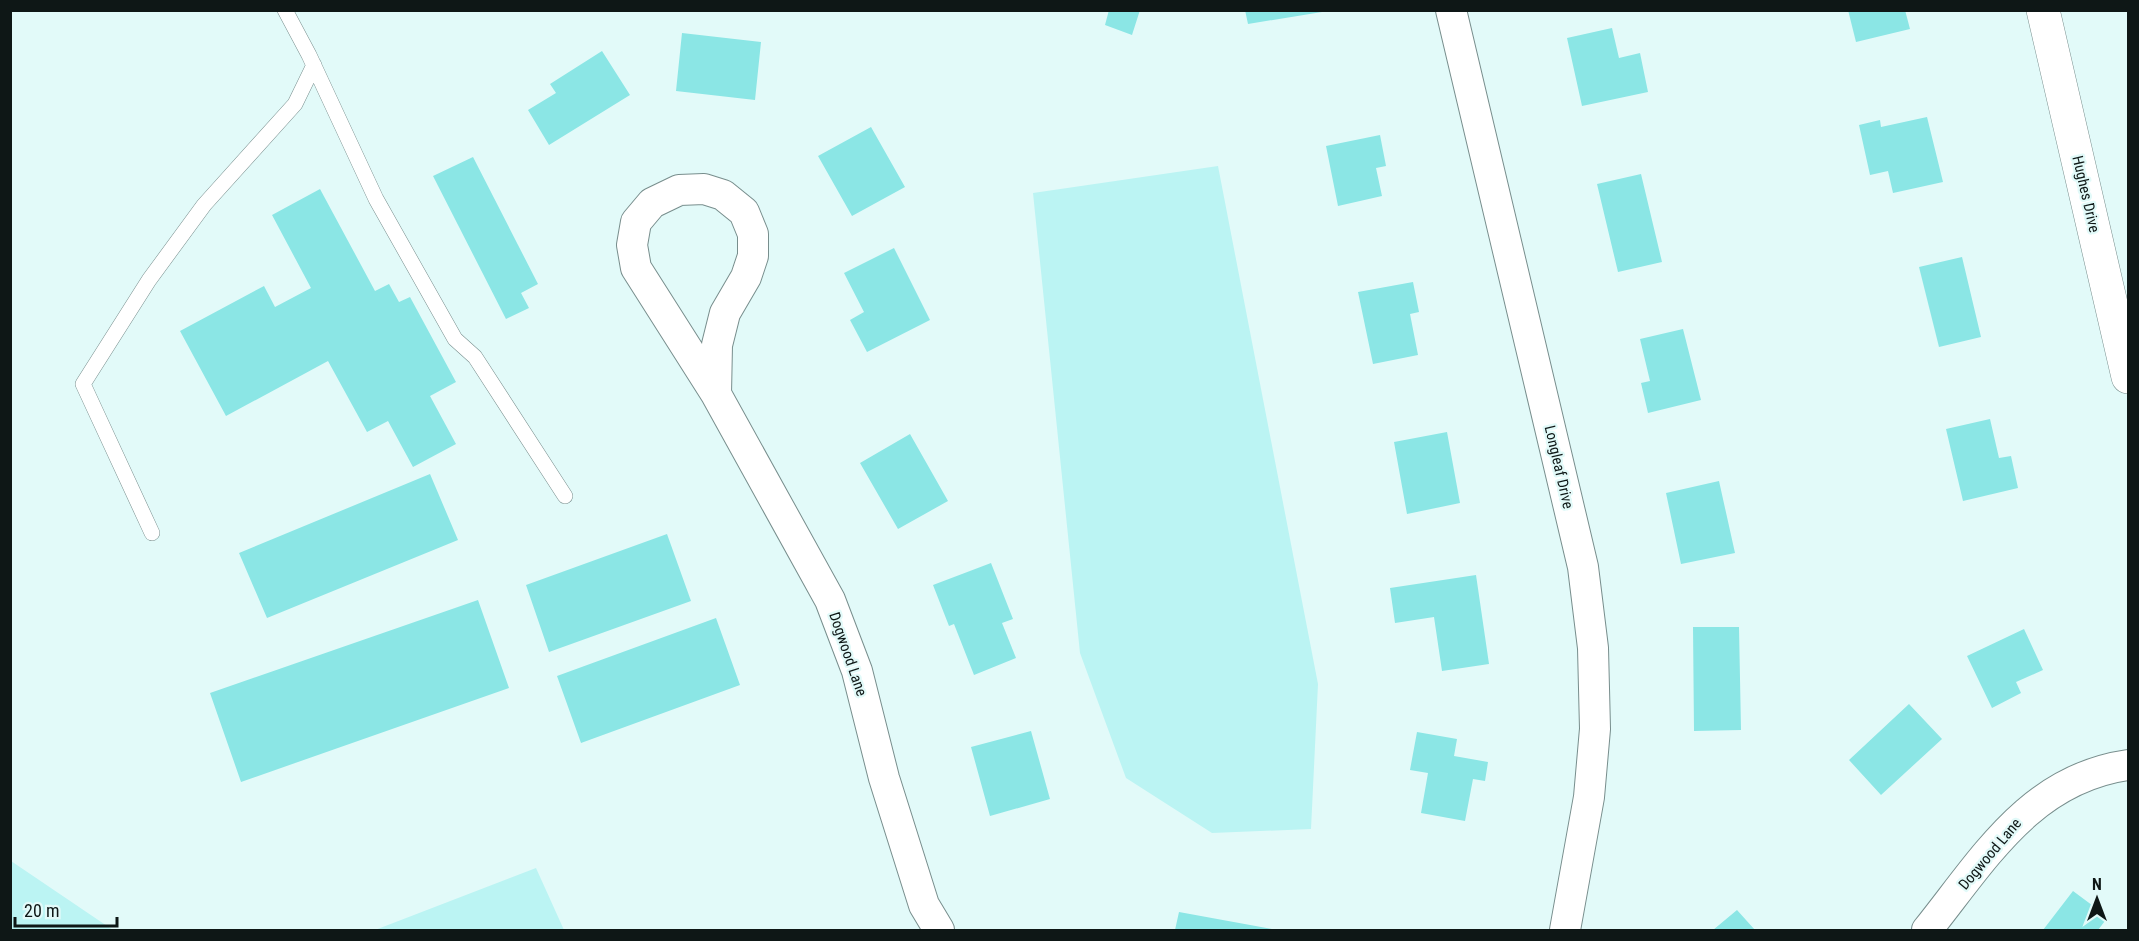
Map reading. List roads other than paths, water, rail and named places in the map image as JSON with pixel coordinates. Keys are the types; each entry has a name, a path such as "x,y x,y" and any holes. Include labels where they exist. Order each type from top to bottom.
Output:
{"street":[{"name":"Longleaf Drive","path":"1451,10 1583,567 1593,648 1595,729 1589,797 1565,930"},
{"name":"Hughes Drive","path":"2043,10 2128,377"},
{"name":"Dogwood Lane","path":"716,394 717,345 725,313 746,277 753,256 753,234 744,212 723,195 704,189 679,190 652,203 636,222 632,245 636,268 716,394 830,600 857,671 884,778 924,905 939,930"},
{"name":"Dogwood Lane","path":"1927,930 2008,827 2040,801 2076,780 2128,765"}],"lane":[{"path":"285,10 314,65 376,199 455,339 475,357 565,496"},
{"path":"152,533 83,384 149,280 204,205 296,104 314,65"}]}
